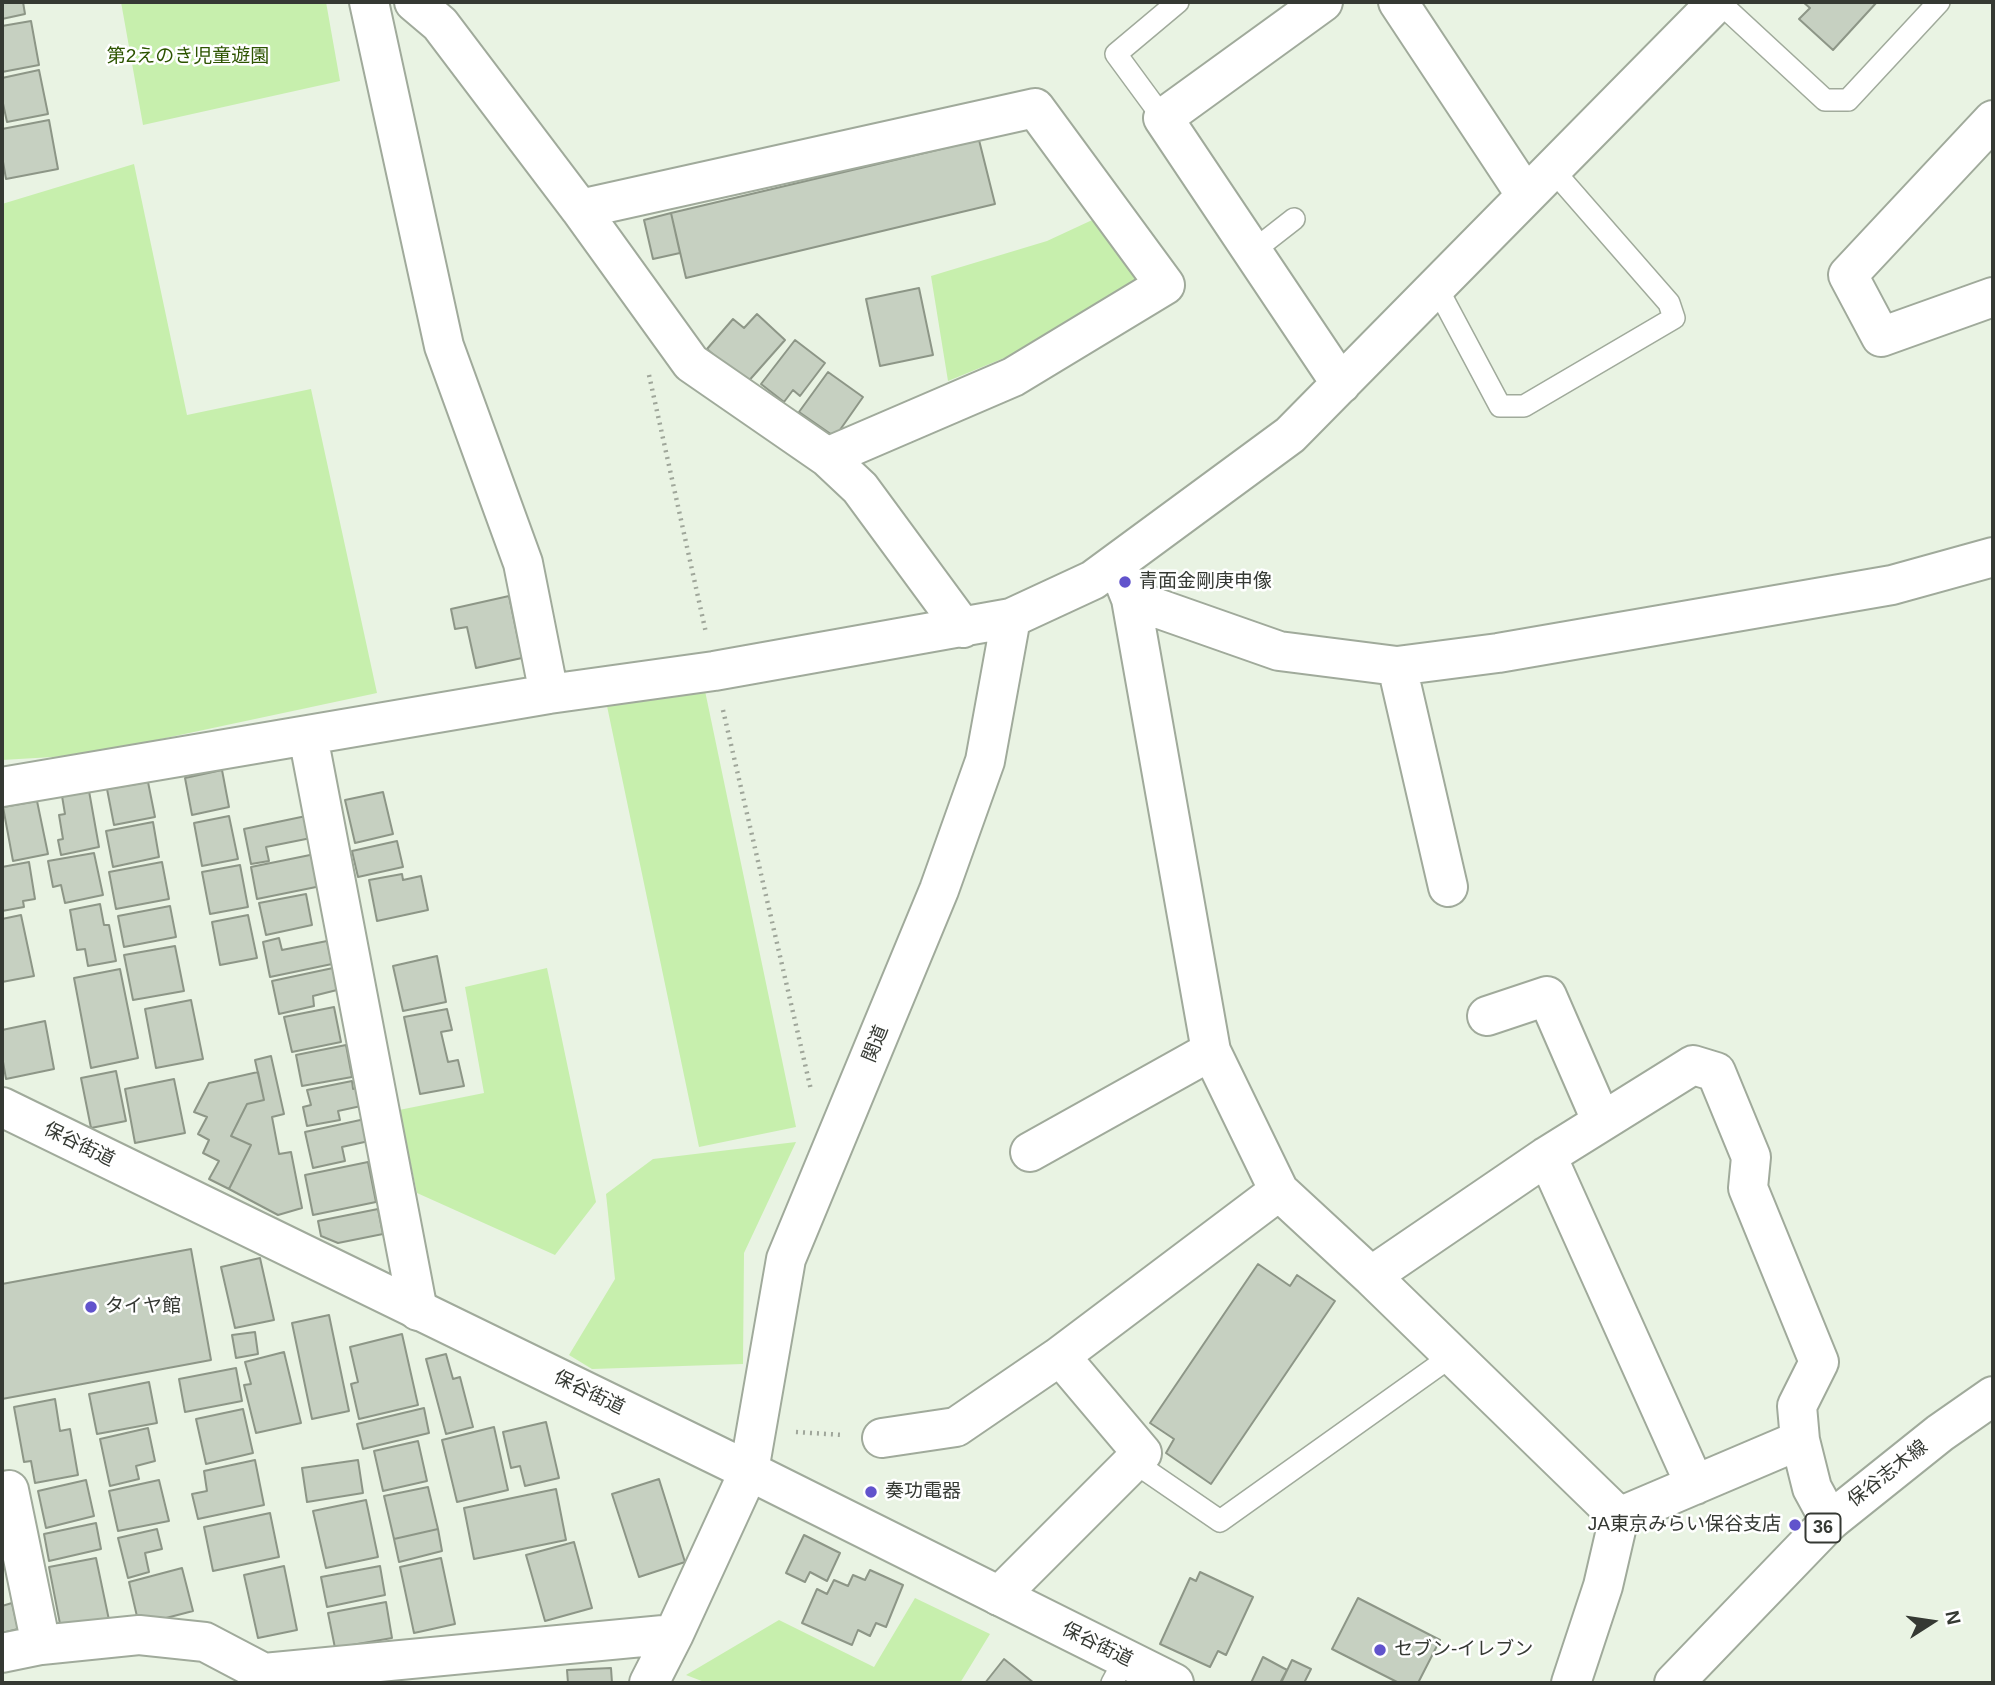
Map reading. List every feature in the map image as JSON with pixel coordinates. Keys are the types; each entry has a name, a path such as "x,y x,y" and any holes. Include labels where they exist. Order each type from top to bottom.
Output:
{"street":[{"path":"369,2 444,346 523,563 549,694"},
{"path":"414,2 440,24 580,209 691,363 827,457 860,488 963,628"},
{"path":"1323,2 1163,118 1341,384"},
{"path":"1398,2 1538,181"},
{"path":"2,787 549,694 714,671 1011,618 1093,580 1290,435 1538,181 1718,2"},
{"path":"580,209 1035,108 1165,285 1013,377 827,457"},
{"path":"1993,120 1848,275 1881,337 1993,297"},
{"path":"1131,599 1279,651 1397,666 1498,653 1892,585 1993,557"},
{"path":"1117,564 1131,599 1211,1051 1279,1191 1619,1517"},
{"name":"関道","path":"657,1681 674,1634 749,1471 786,1259 939,890 985,761 1011,618"},
{"path":"1397,666 1448,887"},
{"path":"308,736 418,1311"},
{"path":"1487,1016 1548,996 1601,1120"},
{"path":"1031,1152 1211,1051"},
{"path":"1370,1276 1601,1120 1693,1065 1716,1072 1751,1157 1748,1188 1819,1362 1797,1406 1800,1440 1812,1488 1830,1521"},
{"name":"保谷街道","path":"2,1107 749,1471 999,1596 1118,1671 1174,1683"},
{"path":"1547,1156 1695,1485"},
{"path":"882,1438 956,1427 1060,1356 1279,1191"},
{"path":"999,1596 1142,1453 1060,1356"},
{"name":"保谷志木線","path":"1674,1683 1830,1521 1940,1433 1993,1396"},
{"path":"1619,1517 1800,1440"},
{"path":"2,1492 9,1490 41,1645"},
{"path":"1572,1683 1603,1586 1619,1517"},
{"path":"2,1653 41,1645 139,1635 205,1642 264,1673 674,1634"}],"lane":[{"path":"1163,118 1116,54 1178,2"},
{"path":"1718,2 1825,100 1848,100 1939,2"},
{"path":"1436,286 1500,406 1524,405 1674,318 1670,303 1538,181"},
{"path":"1253,251 1294,219"},
{"path":"1134,1462 1220,1521 1453,1355"}],"path":[{"path":"758,1429 882,1438"}],"green space":[{"name":"第2えのき児童遊園","path":"121,2 326,2 340,81 143,125"},
{"path":"134,164 187,415 311,389 377,693 86,755 2,760 2,204"},
{"path":"1103,215 1151,273 1009,356 948,381 931,276 1047,241"},
{"path":"704,686 796,1127 699,1147 607,706"},
{"path":"547,968 596,1202 555,1255 417,1193 399,1110 484,1093 465,987"},
{"path":"796,1142 744,1253 743,1364 592,1369 569,1355 615,1279 606,1194 653,1159"},
{"path":"915,1598 990,1634 960,1683 707,1683 686,1675 779,1620 874,1667"}],"building":[{"path":"2,2 23,2 25,14 2,19"},
{"path":"1803,2 1877,2 1833,50 1799,19 1810,8"},
{"path":"31,21 39,65 2,72 2,26"},
{"path":"39,70 48,114 7,122 2,99 2,78"},
{"path":"49,120 58,169 6,179 2,156 2,129"},
{"path":"979,140 995,204 686,278 671,213"},
{"path":"671,213 680,253 653,259 644,220"},
{"path":"919,288 933,355 880,366 866,299"},
{"path":"757,314 785,340 746,384 707,349 733,319 744,328"},
{"path":"795,340 825,363 800,396 793,390 784,402 761,384"},
{"path":"828,372 863,397 835,437 799,412"},
{"path":"509,596 522,658 476,668 467,627 455,629 451,609"},
{"path":"222,770 229,807 192,815 185,778"},
{"path":"148,782 155,817 114,825 107,789"},
{"path":"89,791 99,847 61,855 58,840 63,839 59,815 65,814 62,796"},
{"path":"383,792 393,834 355,843 345,800"},
{"path":"37,801 48,854 13,861 3,807"},
{"path":"229,816 238,859 202,866 194,823"},
{"path":"306,816 311,838 266,847 269,861 251,864 244,829"},
{"path":"153,822 159,857 113,867 106,831"},
{"path":"397,841 403,867 358,877 352,851"},
{"path":"94,853 103,895 65,903 61,885 53,887 48,861"},
{"path":"315,854 321,886 257,899 251,867"},
{"path":"29,862 35,899 23,901 24,907 2,911 2,867"},
{"path":"162,862 169,899 116,909 109,872"},
{"path":"240,865 248,907 210,914 202,872"},
{"path":"402,874 403,880 421,876 428,910 377,921 369,880"},
{"path":"306,894 312,925 266,935 259,903"},
{"path":"100,904 104,925 109,925 116,961 88,966 85,949 77,950 70,910"},
{"path":"170,906 176,937 124,947 118,916"},
{"path":"21,915 34,976 2,982 2,919"},
{"path":"248,915 257,958 220,965 212,922"},
{"path":"279,938 282,950 327,941 332,964 270,977 263,942"},
{"path":"175,946 184,991 133,1000 124,955"},
{"path":"437,956 446,1002 403,1011 393,966"},
{"path":"333,968 337,990 313,996 314,1006 279,1014 272,981"},
{"path":"120,969 138,1058 91,1068 74,978"},
{"path":"191,1000 203,1059 156,1068 145,1009"},
{"path":"334,1007 341,1042 292,1052 284,1017"},
{"path":"447,1009 452,1030 441,1032 448,1062 458,1060 464,1086 420,1094 404,1017"},
{"path":"45,1021 54,1069 6,1079 2,1056 2,1030"},
{"path":"346,1045 352,1077 302,1086 296,1055"},
{"path":"271,1056 284,1114 272,1117 279,1154 291,1152 302,1208 278,1215 229,1189 251,1145 231,1136 247,1104 264,1100 255,1060"},
{"path":"116,1071 126,1121 91,1128 81,1078"},
{"path":"258,1072 264,1100 247,1104 231,1136 251,1145 229,1189 209,1179 219,1161 203,1153 209,1140 198,1134 207,1117 194,1112 209,1083"},
{"path":"174,1079 185,1133 135,1143 125,1089"},
{"path":"352,1081 353,1089 357,1088 361,1106 338,1111 340,1120 307,1126 303,1107 311,1105 307,1090"},
{"path":"365,1119 369,1141 342,1147 345,1161 313,1168 305,1132"},
{"path":"368,1162 376,1202 313,1215 305,1175"},
{"path":"378,1209 383,1234 338,1243 321,1236 318,1221"},
{"path":"191,1249 211,1360 2,1399 2,1284"},
{"path":"260,1258 274,1320 235,1328 221,1267"},
{"path":"1258,1264 1290,1286 1297,1275 1335,1301 1211,1484 1166,1453 1174,1439 1150,1423"},
{"path":"329,1315 349,1411 312,1419 292,1323"},
{"path":"255,1332 258,1354 236,1358 232,1335"},
{"path":"402,1334 418,1405 359,1419 351,1384 358,1382 350,1347"},
{"path":"284,1352 301,1423 256,1433 244,1385 251,1384 245,1362"},
{"path":"446,1354 453,1379 460,1377 473,1427 446,1434 426,1359"},
{"path":"236,1368 242,1401 185,1412 179,1379"},
{"path":"149,1382 157,1423 97,1434 89,1394"},
{"path":"55,1399 60,1431 70,1429 78,1475 35,1483 31,1461 24,1462 14,1407"},
{"path":"424,1408 429,1433 363,1449 357,1424"},
{"path":"243,1409 253,1453 206,1464 196,1419"},
{"path":"546,1422 559,1478 525,1486 520,1466 511,1468 503,1432"},
{"path":"494,1427 508,1490 457,1502 442,1440"},
{"path":"148,1428 155,1461 136,1466 139,1479 110,1486 100,1439"},
{"path":"418,1441 427,1481 383,1491 374,1451"},
{"path":"255,1460 264,1505 198,1519 192,1494 207,1491 204,1471"},
{"path":"358,1460 363,1493 307,1502 302,1468"},
{"path":"659,1479 685,1562 639,1577 612,1494"},
{"path":"86,1480 94,1516 46,1528 38,1491"},
{"path":"159,1480 169,1521 118,1531 109,1491"},
{"path":"428,1487 438,1529 394,1539 384,1496"},
{"path":"556,1489 566,1540 474,1559 464,1508"},
{"path":"366,1500 378,1557 326,1568 313,1511"},
{"path":"270,1513 279,1557 213,1571 204,1527"},
{"path":"96,1523 101,1549 49,1561 44,1534"},
{"path":"157,1529 162,1549 145,1553 149,1572 128,1578 118,1538"},
{"path":"438,1529 442,1551 399,1562 394,1539"},
{"path":"804,1535 840,1553 827,1581 810,1572 805,1582 786,1573"},
{"path":"574,1542 592,1608 545,1621 526,1555"},
{"path":"96,1558 109,1620 61,1629 49,1567"},
{"path":"441,1558 455,1624 414,1633 400,1567"},
{"path":"284,1566 297,1630 258,1638 244,1575"},
{"path":"380,1566 385,1595 327,1607 321,1577"},
{"path":"182,1568 193,1611 139,1625 129,1582"},
{"path":"870,1570 903,1585 886,1627 876,1623 870,1636 858,1630 852,1645 802,1623 817,1589 827,1594 834,1580 848,1586 853,1575 865,1580"},
{"path":"1200,1572 1253,1597 1226,1655 1218,1651 1210,1667 1160,1644 1190,1578 1196,1581"},
{"path":"1358,1598 1440,1640 1418,1683 1399,1683 1332,1649"},
{"path":"386,1602 392,1638 335,1648 328,1613"},
{"path":"12,1603 18,1629 2,1633 2,1606"},
{"path":"1263,1657 1287,1670 1280,1683 1251,1683"},
{"path":"1004,1659 1034,1683 985,1683"},
{"path":"1292,1660 1311,1669 1304,1683 1281,1683"},
{"path":"611,1668 612,1683 568,1683 567,1670"}],"place":[{"name":"青面金剛庚申像","path":"1125,582"},
{"name":"タイヤ館","path":"91,1307"},
{"name":"奏功電器","path":"871,1492"},
{"name":"JA東京みらい保谷支店","path":"1795,1525"},
{"name":"セブン-イレブン","path":"1380,1650"}]}
